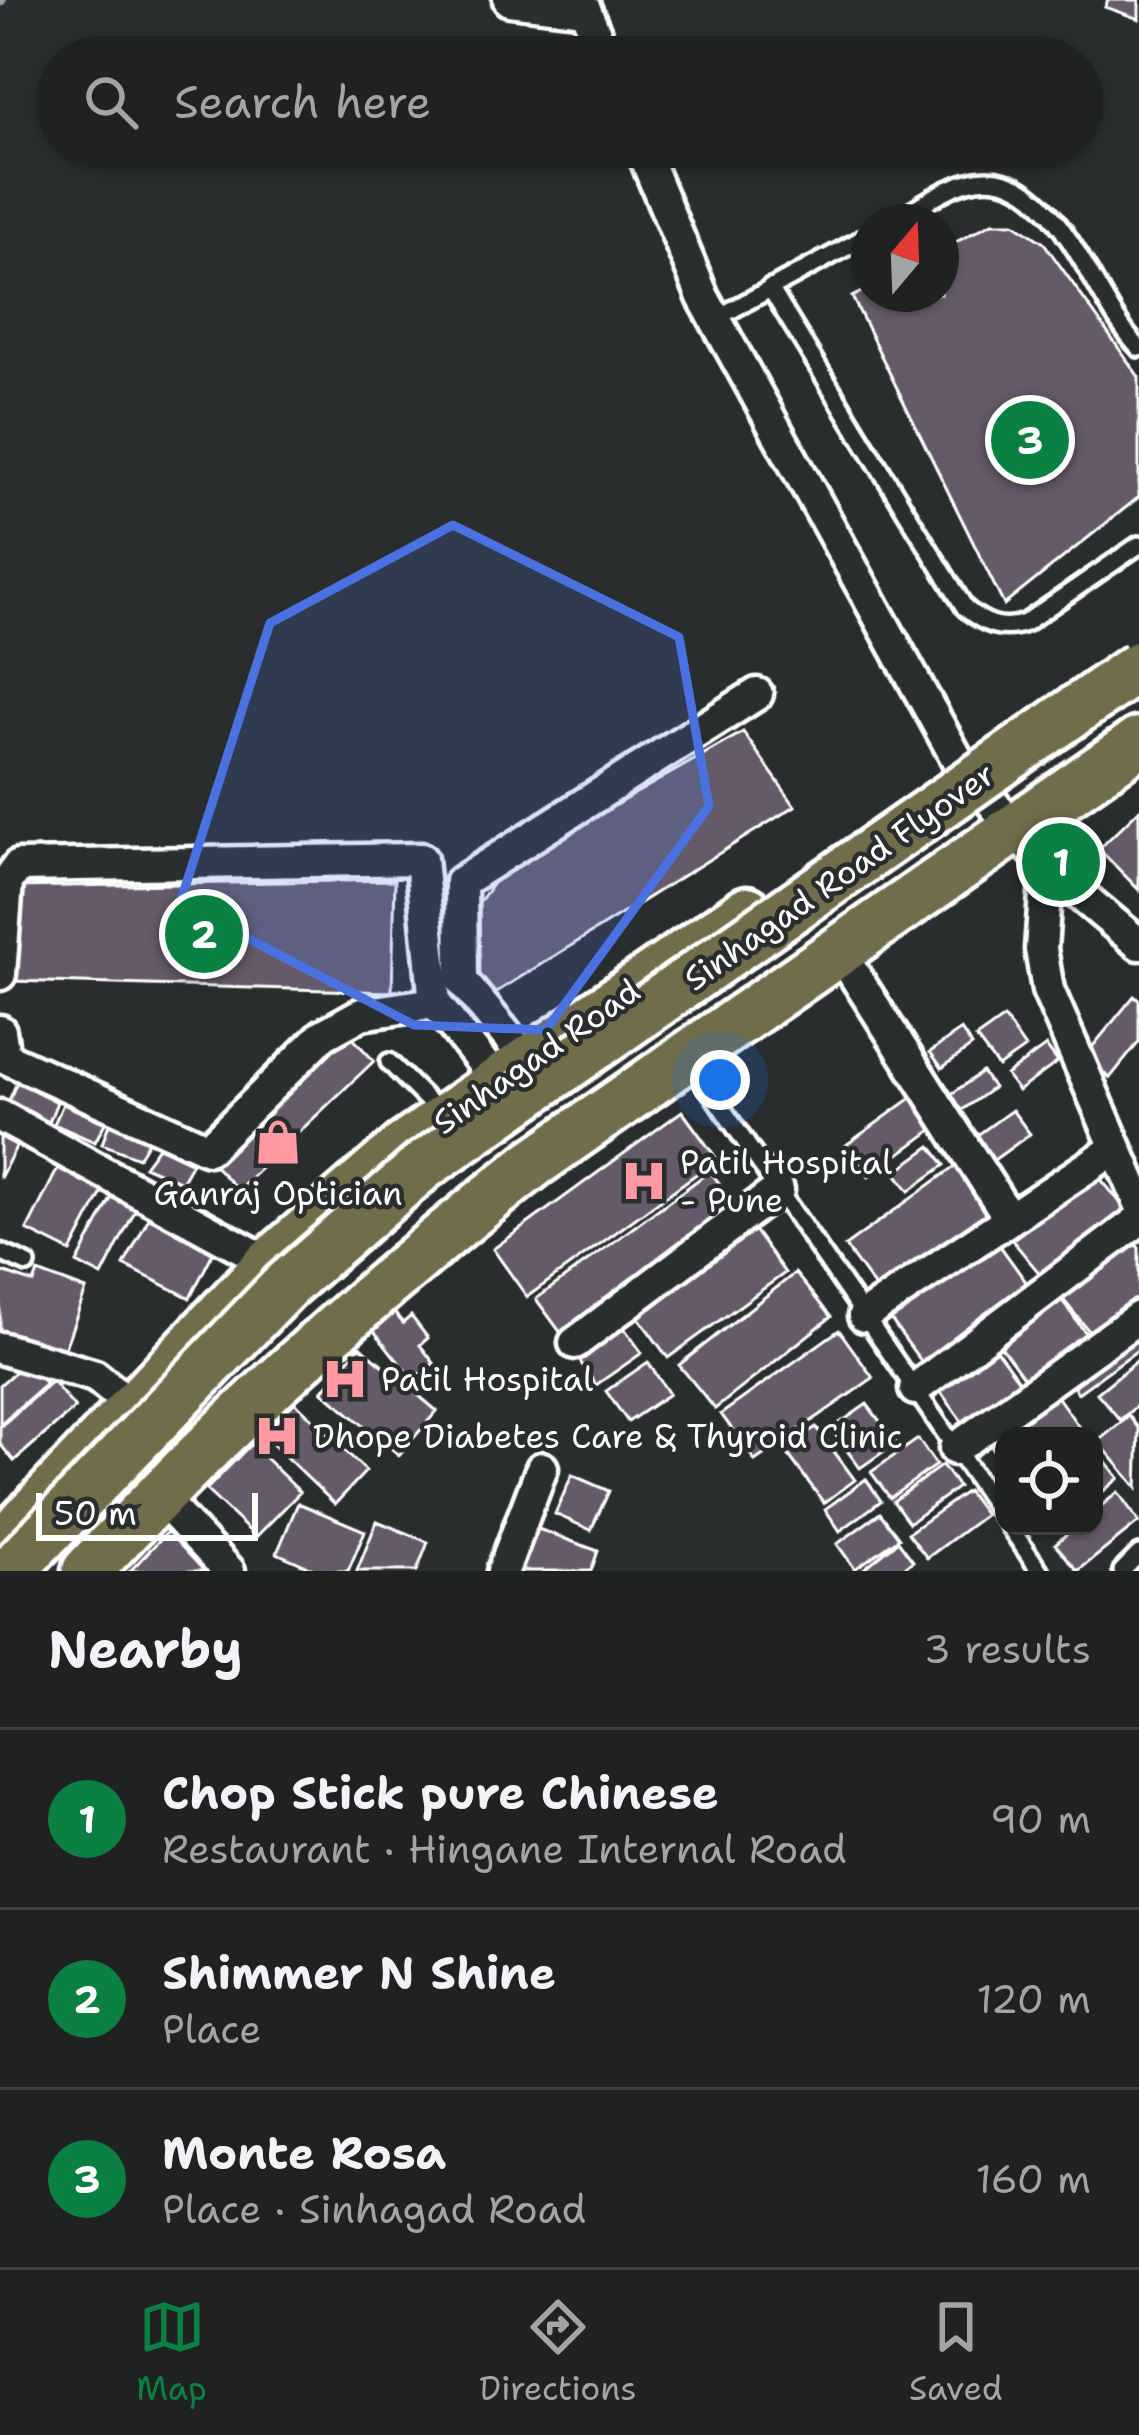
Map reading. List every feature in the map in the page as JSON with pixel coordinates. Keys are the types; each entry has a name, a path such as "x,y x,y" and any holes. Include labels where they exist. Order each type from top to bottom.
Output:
{"main road":[{"name":"Sinhagad Road","path":"0,1547 270,1263 446,1118 1139,645"},
{"name":"Sinhagad Road Flyover","path":"10,1571 286,1285 423,1166 1139,666"},
{"name":"Sinhagad Road Flyover","path":"44,1571 273,1335 437,1179 660,1018 1139,698"},
{"path":"87,1571 332,1327 534,1163 841,954 1139,742"}],"street":[{"path":"509,0 585,9 596,36"},
{"path":"650,168 715,319 961,766 1047,868 1139,944"},
{"path":"513,1071 462,981 461,882 757,694"},
{"path":"0,974 7,882 18,866 421,859 435,1004 513,1071"},
{"path":"1047,868 1040,950 1048,990 1139,1202"},
{"path":"841,954 1010,1219"},
{"path":"0,1031 4,1057 208,1149 323,1035 362,1014 435,1004"},
{"path":"0,1116 270,1263"},
{"path":"865,1316 1116,1148"},
{"path":"575,1343 778,1190"},
{"path":"915,1389 1139,1220"},
{"path":"955,1448 1139,1317"},
{"path":"0,1348 95,1376 133,1407"},
{"path":"503,1571 542,1468"},
{"path":"158,1496 230,1571"}],"lane":[{"path":"925,204 965,182 1008,181 1051,213 1139,347"},
{"path":"715,319 851,245"},
{"path":"770,288 965,608 979,620 1013,628 1025,623 1138,549"},
{"path":"688,1058 995,1506"},
{"path":"388,1062 446,1118"},
{"path":"0,1252 28,1264"},
{"path":"1015,1535 1040,1571"},
{"path":"1122,1571 1139,1554"}],"highlighted area":[{"path":"453,525 679,637 709,806 546,1030 414,1025 180,903 270,623"}],"building":[{"path":"1108,0 1139,0 1139,19 1105,7"},
{"path":"992,223 1014,223 1044,243 1139,377 1139,497 1004,605 859,312 959,312 959,240"},
{"path":"743,732 795,806 479,1003 472,969 474,910 503,869"},
{"path":"1139,810 1139,890 1099,849"},
{"path":"395,880 392,992 13,981 15,887"},
{"path":"1134,996 1139,1000 1139,1042 1110,1078 1084,1057"},
{"path":"1004,1018 1025,1048 998,1067 976,1038"},
{"path":"961,1030 972,1046 942,1068 930,1052"},
{"path":"348,1033 374,1061 238,1190 211,1162"},
{"path":"1046,1046 1058,1062 1018,1091 1006,1075"},
{"path":"982,1072 993,1088 961,1111 950,1095"},
{"path":"17,1082 57,1102 49,1122 7,1105"},
{"path":"917,1094 939,1125 869,1176 846,1145"},
{"path":"63,1104 105,1123 95,1142 54,1124"},
{"path":"1012,1110 1030,1134 987,1165 969,1141"},
{"path":"682,1111 717,1159 527,1297 493,1249"},
{"path":"110,1121 149,1140 138,1158 102,1144"},
{"path":"0,1131 19,1141 0,1178"},
{"path":"931,1146 945,1165 909,1191 895,1172"},
{"path":"158,1147 192,1163 181,1182 144,1166"},
{"path":"61,1162 106,1185 71,1252 27,1230"},
{"path":"957,1165 996,1218 883,1299 845,1246"},
{"path":"710,1171 741,1212 566,1340 536,1299"},
{"path":"1095,1172 1133,1218 1050,1286 1012,1240"},
{"path":"114,1193 138,1205 102,1276 77,1263"},
{"path":"154,1208 219,1241 190,1298 124,1265"},
{"path":"749,1223 785,1273 668,1358 631,1307"},
{"path":"1126,1233 1139,1248 1139,1308 1098,1342 1056,1291"},
{"path":"993,1236 1034,1293 927,1370 886,1313"},
{"path":"0,1271 34,1283 38,1272 86,1290 63,1353 0,1330"},
{"path":"795,1273 831,1317 715,1409 679,1365"},
{"path":"1061,1299 1092,1342 1030,1386 999,1344"},
{"path":"391,1309 403,1323 411,1316 428,1338 420,1345 434,1363 413,1380 370,1326"},
{"path":"1139,1321 1139,1349 1078,1393 1064,1374"},
{"path":"624,1328 642,1353 596,1385 579,1360"},
{"path":"839,1330 873,1378 755,1461 721,1414"},
{"path":"989,1340 1023,1386 966,1427 933,1381"},
{"path":"360,1346 437,1411 399,1455 322,1391"},
{"path":"1139,1359 1139,1404 1120,1420 1097,1393"},
{"path":"27,1361 46,1384 0,1424 0,1385"},
{"path":"648,1362 669,1394 628,1422 606,1391"},
{"path":"52,1381 75,1408 14,1461 0,1444 0,1427"},
{"path":"1049,1385 1079,1427 995,1427 995,1451 982,1433"},
{"path":"295,1402 366,1471 335,1504 263,1435"},
{"path":"867,1404 896,1443 860,1468 831,1429"},
{"path":"1129,1416 1139,1429 1137,1488 1103,1447 1103,1437"},
{"path":"816,1427 855,1480 824,1503 784,1449"},
{"path":"918,1439 936,1465 890,1498 871,1472"},
{"path":"251,1444 300,1492 256,1537 206,1490"},
{"path":"1103,1458 1119,1478 1103,1491"},
{"path":"942,1465 958,1487 909,1523 893,1501"},
{"path":"572,1475 609,1491 591,1530 555,1514"},
{"path":"866,1479 881,1501 840,1531 825,1509"},
{"path":"967,1491 985,1515 927,1558 908,1533"},
{"path":"1118,1492 1139,1522 1078,1571 1055,1544 1066,1535 1103,1535 1103,1504"},
{"path":"298,1503 365,1531 348,1571 318,1571 277,1553"},
{"path":"880,1513 899,1538 855,1569 837,1544"},
{"path":"377,1521 428,1542 417,1571 357,1571"},
{"path":"530,1526 598,1551 591,1571 513,1571"},
{"path":"170,1529 212,1571 130,1571"},
{"path":"898,1541 913,1561 900,1571 861,1571"}],"place":[{"name":"Monte Rosa","path":"1030,440"},
{"name":"Chop Stick pure Chinese","path":"1061,862"},
{"name":"Shimmer N Shine","path":"204,934"},
{"name":"Ganraj Optician","path":"278,1142"},
{"name":"Patil Hospital - Pune","path":"644,1181"},
{"name":"Patil Hospital","path":"345,1379"},
{"name":"Dhope Diabetes Care & Thyroid Clinic","path":"277,1436"}]}
